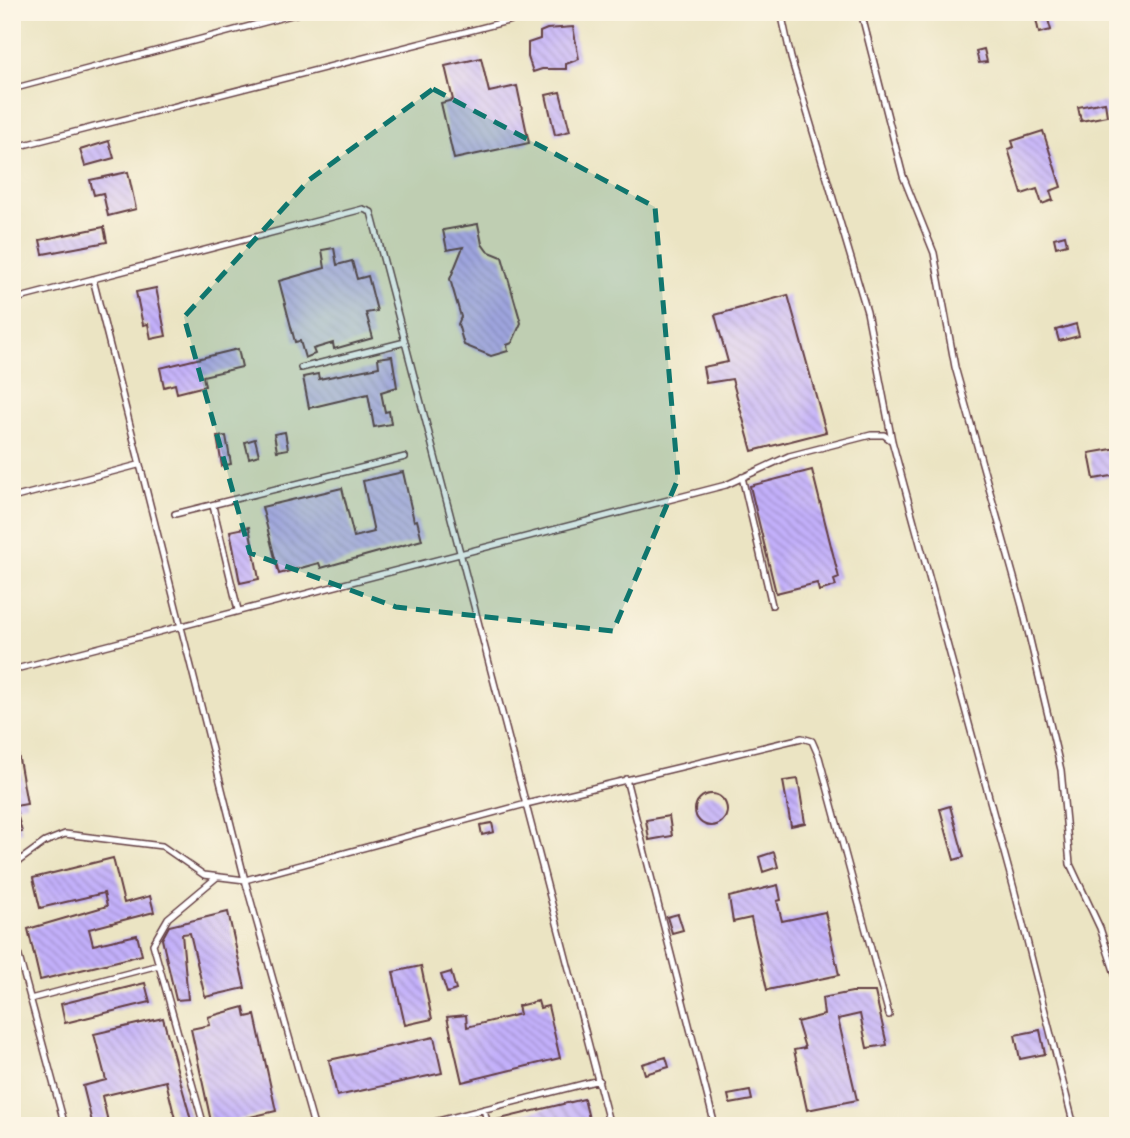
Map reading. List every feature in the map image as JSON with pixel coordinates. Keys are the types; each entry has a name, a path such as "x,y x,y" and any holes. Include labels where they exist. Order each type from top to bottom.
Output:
{"lane":[{"path":"12,89 303,12"},
{"path":"12,148 543,12"},
{"path":"781,12 791,58 867,312 892,442 1017,902 1073,1126"},
{"path":"861,12 904,176 934,253 955,367 1022,606 1061,770 1070,864 1100,928 1118,983"},
{"path":"12,300 363,209 371,212 610,1126"},
{"path":"93,279 245,880 314,1126"},
{"path":"301,368 405,342"},
{"path":"12,670 726,485 789,456 872,435 884,435 892,442"},
{"path":"175,514 405,457"},
{"path":"12,498 138,465"},
{"path":"742,477 772,605"},
{"path":"213,506 238,610"},
{"path":"12,866 45,842 65,834 162,846 204,875 245,880 526,804 771,743 802,738 812,741 889,1014"},
{"path":"626,779 715,1126"},
{"path":"204,1126 153,944 156,933 168,918 217,877"},
{"path":"12,931 65,1126"},
{"path":"30,999 159,965"},
{"path":"419,1126 599,1080"},
{"path":"484,1110 488,1126"},
{"path":"273,1126 281,1124"}],"highlighted area":[{"path":"433,89 655,207 678,479 613,631 396,607 250,553 184,317 309,180"}],"building":[{"path":"1047,16 1051,30 1039,33 1036,19"},
{"path":"573,27 579,59 566,64 566,69 542,69 533,72 528,57 528,43 540,39 540,32 547,29"},
{"path":"984,49 987,62 979,63 976,51"},
{"path":"481,58 489,92 517,86 529,143 454,159 441,103 453,100 445,66"},
{"path":"560,92 570,131 555,135 546,95"},
{"path":"1105,102 1107,116 1081,121 1078,107"},
{"path":"1043,131 1061,187 1050,191 1053,200 1042,204 1037,189 1022,194 1008,149 1014,147 1012,141"},
{"path":"109,141 114,158 85,166 80,150"},
{"path":"128,172 136,209 108,216 103,193 94,195 90,180"},
{"path":"478,224 482,244 487,251 502,257 521,323 512,343 507,345 508,351 491,356 464,345 458,324 461,317 450,279 463,247 447,250 443,230"},
{"path":"104,227 107,242 43,254 40,240"},
{"path":"1065,235 1067,244 1056,247 1054,238"},
{"path":"334,248 337,265 352,261 357,279 368,276 377,311 366,313 373,338 334,349 333,343 313,349 315,354 305,358 300,341 295,342 279,281 325,268 322,250"},
{"path":"156,288 166,336 151,339 148,324 143,325 136,292"},
{"path":"788,295 826,432 752,451 732,379 706,383 703,367 728,362 715,315"},
{"path":"1076,324 1079,336 1059,341 1056,330"},
{"path":"238,349 242,367 203,376 205,386 177,393 175,384 164,387 160,368"},
{"path":"392,356 397,387 381,392 385,412 389,411 391,424 374,427 368,394 309,408 303,377 318,374 319,379 379,367 378,358"},
{"path":"285,432 288,449 277,451 274,434"},
{"path":"226,436 231,464 222,466 217,437"},
{"path":"255,439 259,455 249,458 245,442"},
{"path":"1118,448 1118,475 1094,479 1089,453"},
{"path":"812,470 839,578 834,580 836,586 819,591 817,583 776,593 750,486"},
{"path":"403,472 414,521 417,520 422,540 321,568 319,563 279,574 262,507 342,488 354,537 374,532 363,481"},
{"path":"249,527 259,579 240,583 230,531"},
{"path":"12,748 17,748 27,804 15,806 22,832 12,834"},
{"path":"798,779 805,823 791,826 783,781"},
{"path":"711,794 722,799 727,810 722,821 711,826 700,821 695,810 700,799"},
{"path":"950,806 964,857 954,860 940,809"},
{"path":"669,816 672,836 649,840 646,820"},
{"path":"492,823 494,832 482,835 480,825"},
{"path":"774,852 778,867 763,872 759,857"},
{"path":"113,858 124,903 150,896 154,912 89,929 93,945 137,935 142,955 40,980 28,929 107,906 104,893 40,908 33,878"},
{"path":"778,885 781,900 777,901 782,921 825,912 839,975 767,990 751,918 733,922 729,897"},
{"path":"228,912 245,988 205,997 190,933 182,934 188,999 176,1000 162,939 169,926"},
{"path":"678,914 683,930 672,933 667,917"},
{"path":"421,966 432,1019 405,1025 393,972"},
{"path":"451,972 456,990 447,993 441,975"},
{"path":"145,983 150,1002 65,1023 61,1004"},
{"path":"852,992 875,992 887,1045 867,1048 860,1014 838,1019 857,1100 807,1110 794,1050 805,1048 797,1022 824,1015 822,998"},
{"path":"538,1001 540,1008 548,1006 560,1058 462,1082 447,1017 466,1015 467,1027 520,1014 518,1006"},
{"path":"244,1007 246,1017 255,1015 276,1111 212,1126 191,1029 210,1025 208,1017"},
{"path":"163,1018 191,1120 176,1123 166,1081 102,1096 109,1126 93,1126 83,1086 106,1080 94,1034"},
{"path":"1040,1030 1045,1054 1020,1059 1015,1035"},
{"path":"434,1037 442,1073 337,1096 329,1060"},
{"path":"666,1057 669,1067 645,1074 642,1064"},
{"path":"750,1091 752,1100 730,1104 728,1095"},
{"path":"584,1099 591,1126 493,1126 492,1121"}]}
